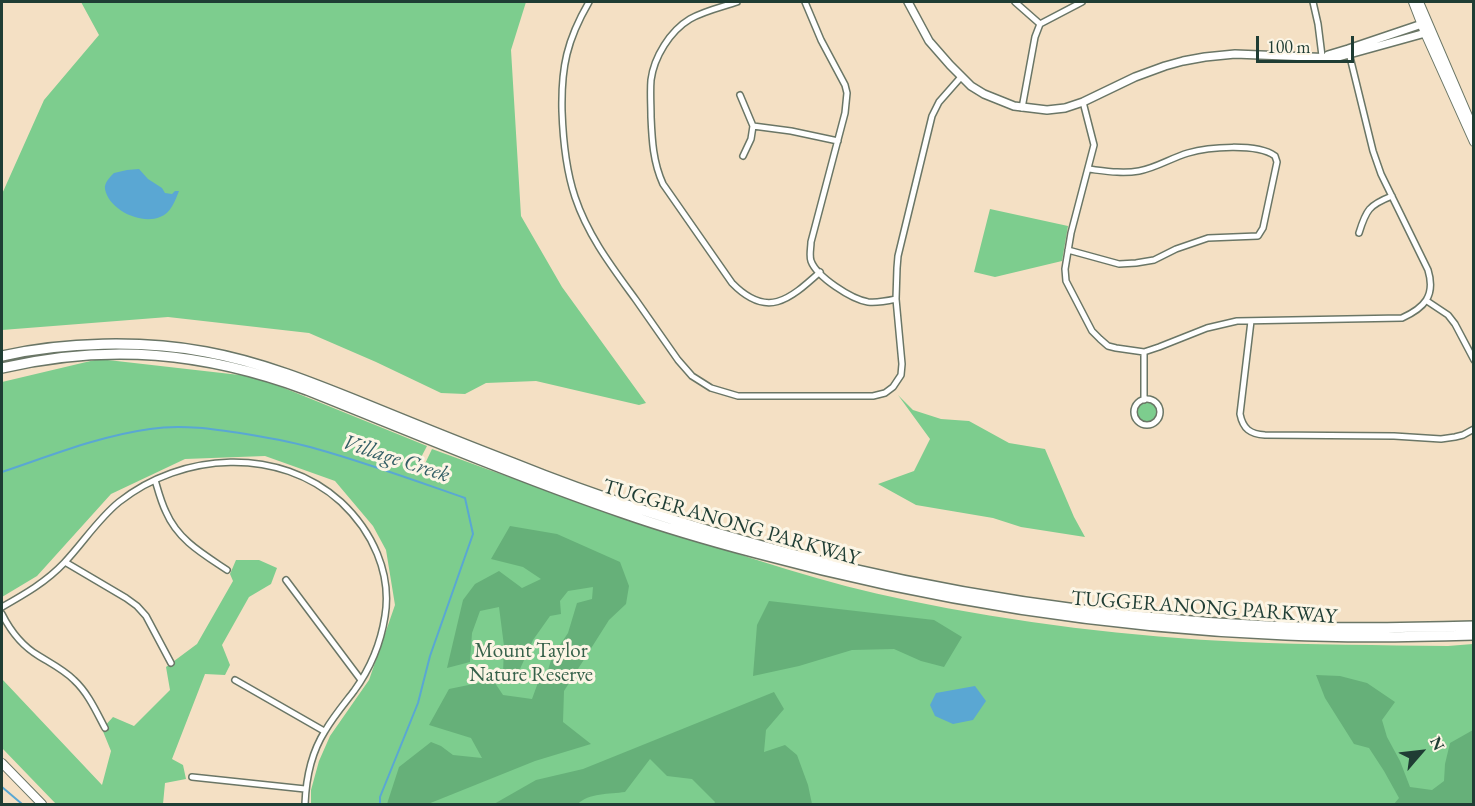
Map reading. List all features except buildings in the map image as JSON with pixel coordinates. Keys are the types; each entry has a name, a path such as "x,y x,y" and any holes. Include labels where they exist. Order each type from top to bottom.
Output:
{"highway":[{"name":"TUGGERANONG PARKWAY","path":"2,356 40,349 130,344 206,351 246,361 310,382 562,482 642,510 789,553 858,570 964,591 1086,610 1236,624 1340,628 1473,626"},
{"name":"TUGGERANONG PARKWAY","path":"2,368 50,358 121,354 201,360 247,370 307,390 624,514 785,561 944,596 1079,618 1215,631 1347,637 1473,635"}],"main road":[{"path":"1413,2 1473,130"},
{"path":"1419,2 1426,28 1473,142"},
{"path":"2,763 42,804"}],"street":[{"path":"589,2 571,38 565,59 562,99 565,154 575,197 602,253 678,360 692,376 711,387 738,396 873,396 885,393 893,387 901,375 902,364 896,299 898,256 932,116 939,102 961,77"},
{"path":"737,2 692,18 679,27 659,55 651,88 653,150 658,173 663,184 732,283 751,299 763,302 781,301 798,291 819,272"},
{"path":"805,2 847,93 845,113 811,242 810,257 819,272 841,290 859,300 868,302 896,299"},
{"path":"908,2 929,41 971,86 984,94 1022,108 1047,110 1065,108 1083,102 1135,77 1183,61 1235,54 1335,58 1426,28"},
{"path":"1015,2 1040,24"},
{"path":"1022,108 1035,37 1040,24 1082,2"},
{"path":"1313,2 1322,56"},
{"path":"1083,102 1094,145 1068,250 1066,281 1092,331 1108,346 1143,352 1207,328 1237,321 1402,318 1420,308 1427,301 1431,278 1381,174 1373,151 1349,52"},
{"path":"740,95 753,126 751,139 743,156"},
{"path":"753,126 837,141"},
{"path":"1068,250 1119,264 1136,263 1154,260 1176,249 1208,238 1258,236 1263,228 1277,162 1275,156 1266,152 1223,148 1190,153 1142,171 1128,173 1088,169"},
{"path":"1359,233 1372,207 1377,202 1392,196"},
{"path":"1427,301 1448,315 1473,360"},
{"path":"1251,321 1240,414 1247,430 1265,435 1441,438 1455,437 1473,430"},
{"path":"1143,352 1144,400"},
{"path":"1144,400 1154,402 1159,411 1157,420 1148,425 1138,422 1134,414 1136,405 1144,400"},
{"path":"2,607 45,581 65,562 112,508 136,490 155,480 186,469 228,462 268,466 316,484 349,510 378,552 386,586 386,605 382,634 371,662 361,680 324,731 312,760 304,804"},
{"path":"155,480 172,525 192,547 227,570"},
{"path":"65,562 137,606 146,616 171,663"},
{"path":"286,580 361,680"},
{"path":"2,614 13,633 24,645 60,668 78,684 105,728"},
{"path":"235,680 324,731"},
{"path":"192,777 305,789"}],"green space":[{"path":"81,2 526,2 511,50 521,216 562,287 646,403 639,405 536,381 486,383 465,394 441,393 309,333 168,317 2,330 2,194 44,100 99,35"},
{"path":"990,209 1068,226 1062,261 995,277 974,272"},
{"name":"Mount Taylor Nature Reserve","path":"99,359 257,377 427,446 416,467 422,470 432,449 757,560 846,586 906,600 1031,622 1159,637 1294,644 1448,646 1473,644 1473,804 311,804 311,790 319,761 330,736 369,680 395,605 386,550 373,526 335,481 265,456 185,459 111,494 37,576 2,597 2,382"},
{"path":"898,395 913,410 941,419 969,421 1009,443 1045,449 1085,537 1021,527 993,518 916,505 878,484 914,471 930,439"},
{"path":"1147,402 1154,405 1157,412 1154,419 1147,422 1140,419 1137,412 1140,405"},
{"path":"510,526 557,534 620,562 629,586 626,604 609,620 564,691 563,722 591,744 535,761 428,804 387,804 399,767 431,742 453,755 482,758 471,738 429,725 449,689 493,680 503,695 532,699 540,677 548,670 552,657 568,633 577,603 592,599 593,587 568,591 560,601 561,614 550,616 533,640 520,669 503,674 504,646 499,607 480,611 472,633 470,662 447,668 463,600 475,584 499,571 522,588 541,579 523,567 491,559"},
{"path":"236,560 259,560 277,568 271,584 249,597 222,645 230,665 225,675 205,674 172,759 183,765 186,779 165,783 163,804 56,804 2,748 2,679 102,785 111,751 102,729 113,717 134,726 170,690 166,667 197,644 233,581 230,574"},
{"path":"769,601 934,620 962,637 944,667 921,661 894,649 852,650 799,666 753,676 757,625"},
{"path":"1316,675 1340,676 1367,683 1395,702 1382,720 1387,737 1410,787 1432,790 1444,781 1450,743 1473,730 1473,804 1394,804 1399,798 1384,771 1369,748 1354,744 1325,698"},
{"path":"774,692 784,709 766,730 764,752 785,745 797,755 812,804 714,804 715,802 692,779 667,776 650,759 625,792 593,796 578,804 494,804 536,780 583,769"}],"water":[{"path":"139,169 165,193 172,194 179,191 170,210 160,217 144,219 127,214 108,197 105,185 114,173"},
{"path":"975,686 986,701 973,720 953,724 935,716 930,705 936,693"}],"waterway":[{"name":"Village Creek","path":"2,472 112,436 150,429 186,427 234,432 300,444 465,498 473,534 430,656 418,703 380,797 380,804"},
{"path":"2,787 22,804"}]}
